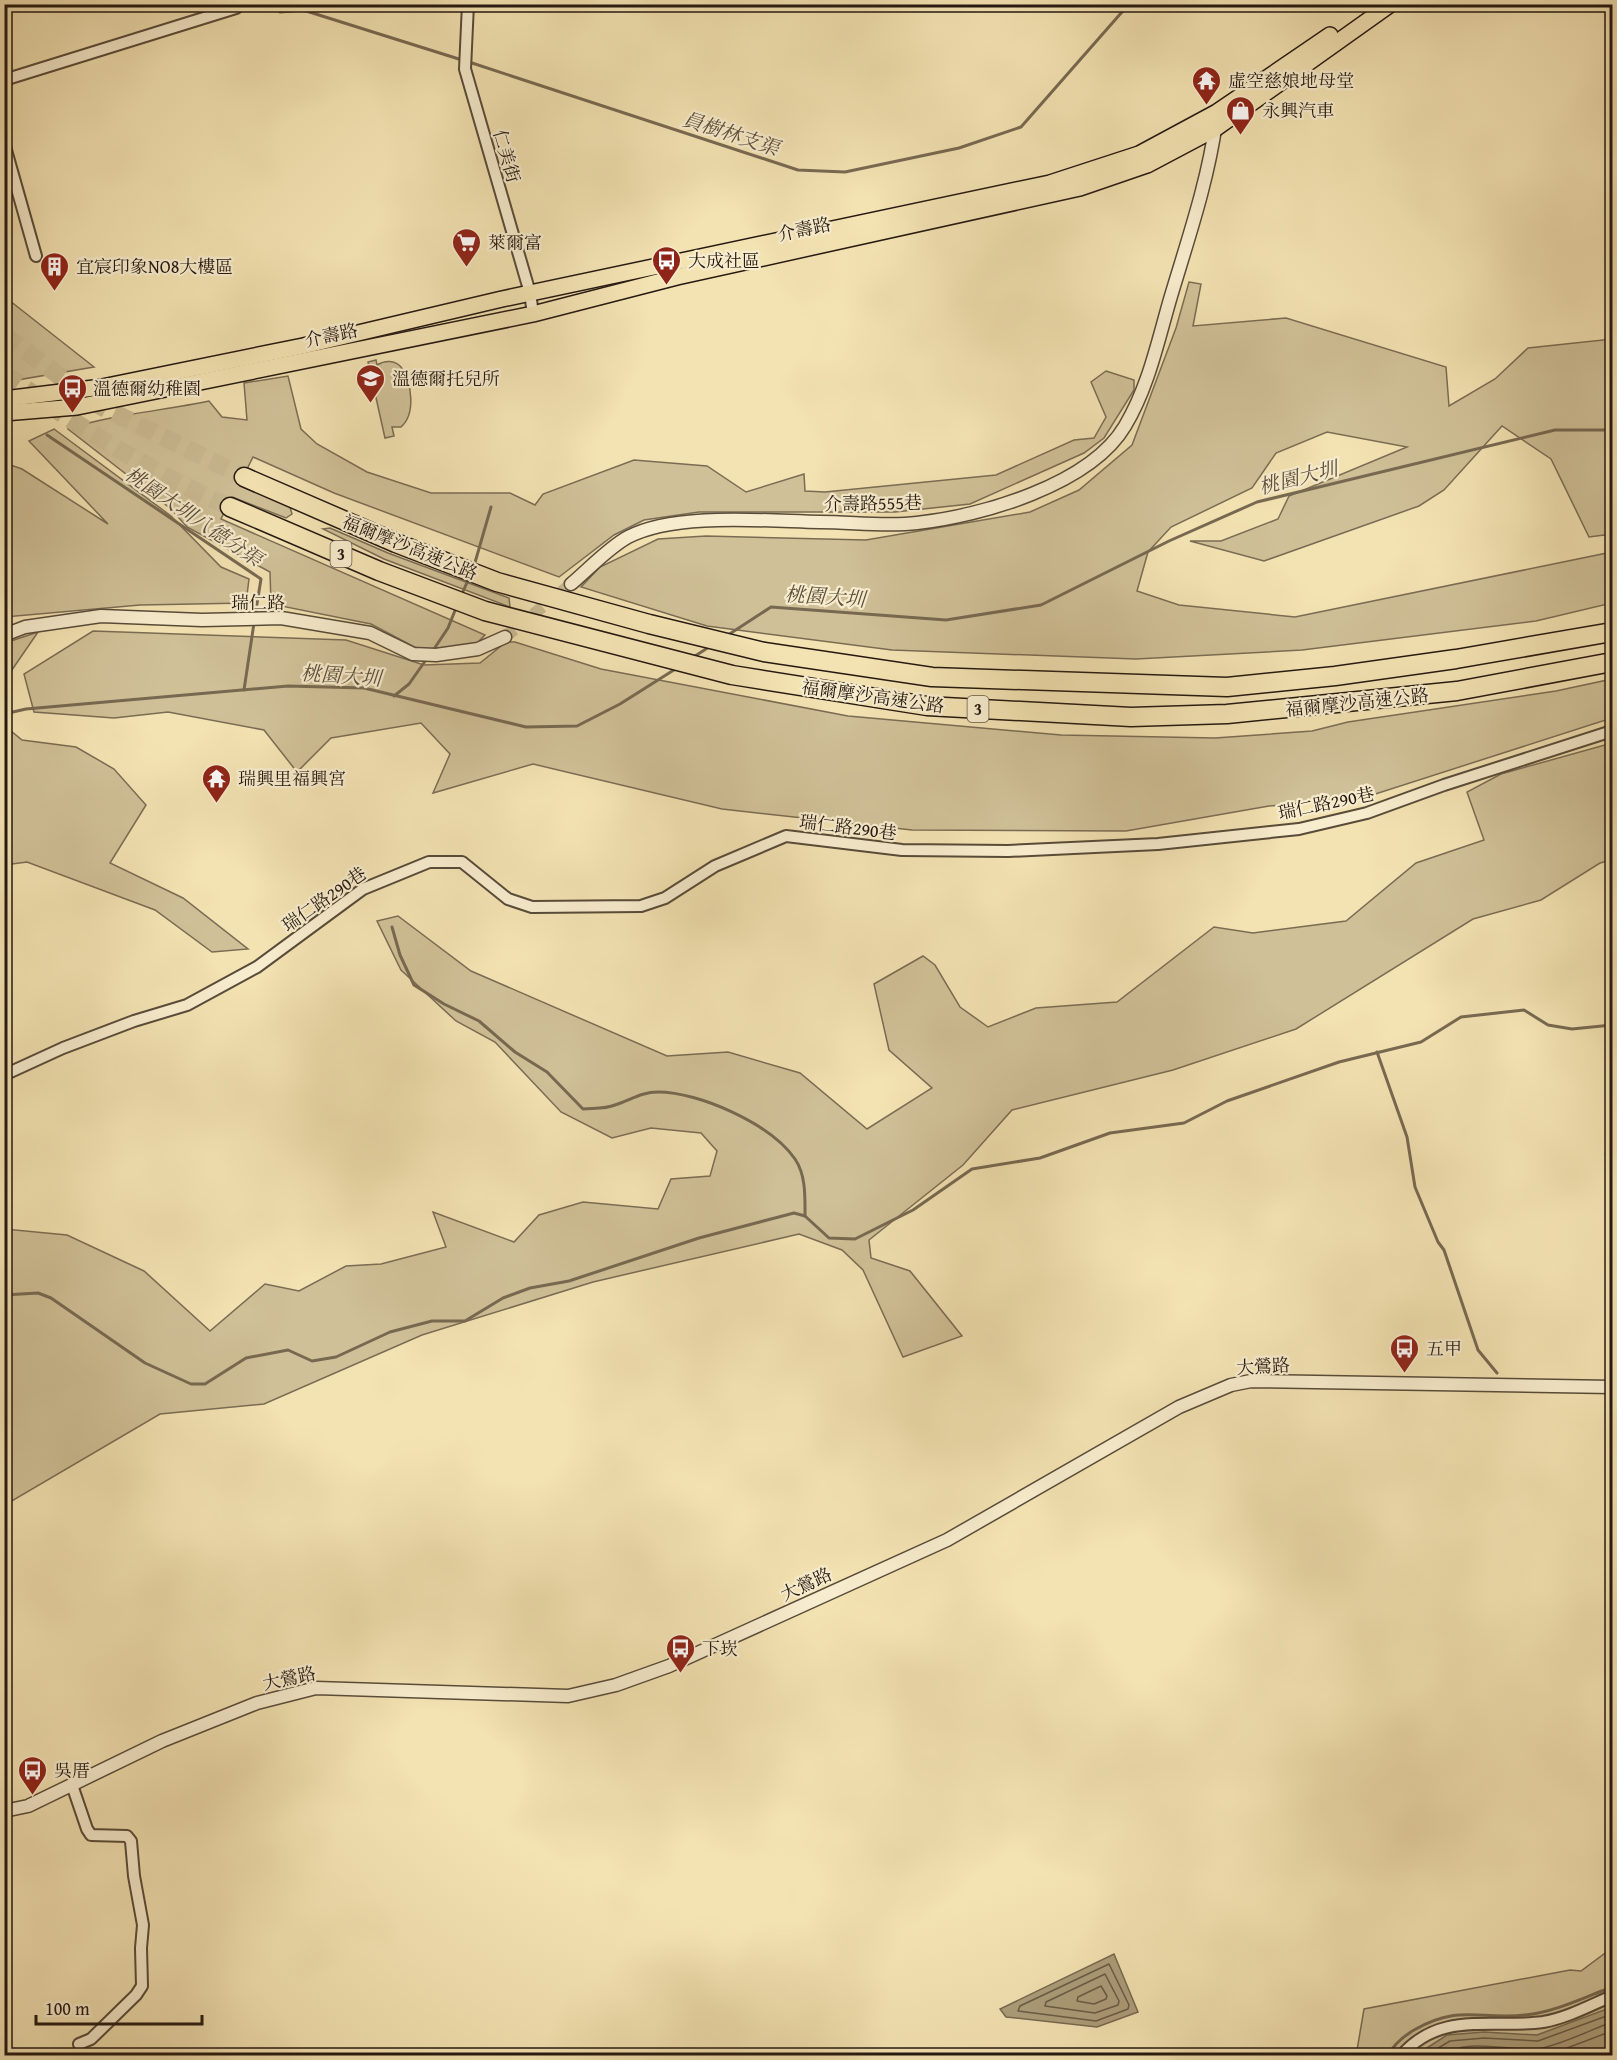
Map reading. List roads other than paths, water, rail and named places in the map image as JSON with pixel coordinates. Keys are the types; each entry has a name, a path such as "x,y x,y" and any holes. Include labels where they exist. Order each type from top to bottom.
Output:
{"highway":[{"name":"福爾摩沙高速公路","path":"244,477 472,572 649,624 764,652 932,677 1227,687 1335,676 1445,661 1612,632"},
{"name":"福爾摩沙高速公路","path":"230,507 459,601 616,646 732,675 927,706 1131,717 1227,714 1457,692 1612,662"},
{"path":"298,535 313,507"}],"main road":[{"name":"介壽路","path":"4,399 113,385 303,346 530,293 1050,183 1139,154 1218,112 1375,4"},
{"name":"介壽路","path":"4,413 77,407 533,314 677,277 1080,188 1147,165 1215,129 1391,4"}],"street":[{"name":"仁美街","path":"468,4 466,61 530,293 533,314"},
{"path":"4,80 236,6"},
{"name":"介壽路555巷","path":"571,584 629,537 671,524 737,520 916,524 979,512 1019,500 1080,469 1104,451 1125,428 1149,377 1199,203 1218,112"},
{"path":"4,143 36,256"},
{"name":"瑞仁路","path":"4,635 25,627 101,616 202,620 281,618 370,633 413,654 436,655 478,650 505,637"},
{"name":"瑞仁路290巷","path":"4,1075 73,1044 187,1005 257,967 363,889 429,862 462,862 508,899 532,907 641,906 665,898 715,866 786,836 903,850 1008,851 1158,844 1299,829 1367,813 1444,785 1612,731"},
{"name":"大鶯路","path":"4,1811 28,1806 122,1758 257,1703 316,1688 568,1696 616,1685 669,1666 947,1540 1179,1407 1231,1385 1251,1381 1612,1387"},
{"path":"72,1785 91,1835 127,1836 131,1841 134,1876 143,1925 142,1986 136,1995 91,2039 79,2044"},
{"path":"1401,2055 1423,2036 1458,2023 1518,2024 1547,2021 1612,1996"}],"water":[{"path":"1114,1954 1138,2012 1097,2027 1006,2017 1000,2009"},
{"path":"1612,2007 1612,2055 1416,2055 1447,2035 1484,2032 1537,2035"}],"waterway":[{"name":"員樹林支渠","path":"469,62 798,170 845,172 959,148 1021,127 1129,4"},
{"name":"員樹林支渠","path":"280,12 303,10 462,60"},
{"name":"桃園大圳","path":"728,635 771,607 946,620 1041,605 1169,541 1257,502 1555,430 1612,430"},
{"name":"桃園大圳八德分渠","path":"47,435 261,579 255,616"},
{"path":"474,566 491,507"},
{"path":"461,596 469,578"},
{"path":"432,652 448,628 456,608"},
{"name":"桃園大圳八德分渠","path":"244,690 254,623"},
{"name":"桃園大圳","path":"692,658 709,647"},
{"path":"394,696 409,684 428,657"},
{"name":"桃園大圳","path":"4,714 26,709 288,686 364,688 526,727 577,726 620,704 677,668"},
{"path":"392,927 400,955 414,985 444,1004 479,1021 515,1052 547,1072 583,1109 603,1108 652,1092 675,1093 713,1104 752,1122 784,1146 799,1165 804,1186 805,1216"},
{"path":"4,1295 38,1293 51,1298 145,1363 191,1384 205,1384 246,1358 288,1350 312,1361 336,1357 390,1332 432,1321 465,1321 503,1298 530,1288 569,1281 699,1238 794,1213 805,1216 829,1238 855,1239 913,1210 972,1169 1040,1158 1110,1133 1184,1123 1227,1101 1339,1062 1421,1042 1461,1017 1524,1010 1548,1025 1572,1029 1612,1025"},
{"path":"1377,1052 1407,1137 1415,1187 1438,1242 1444,1250 1478,1350 1497,1373"},
{"path":"1606,1154 1612,1171"},
{"path":"1388,2056 1410,2032 1444,2017 1525,2015 1570,2004 1612,1987"}],"tunnel":[{"path":"4,335 102,407 244,477"},
{"path":"4,373 58,411 142,463 230,507"},
{"path":"505,637 571,584"}],"place":[{"name":"虛空慈娘地母堂","path":"1207,106"},
{"name":"永興汽車","path":"1241,136"},
{"name":"萊爾富","path":"467,268"},
{"name":"大成社區","path":"667,286"},
{"name":"宜宸印象NO8大樓區","path":"55,292"},
{"name":"溫德爾托兒所","path":"371,404"},
{"name":"溫德爾幼稚園","path":"72,414"},
{"name":"瑞興里福興宮","path":"217,804"},
{"name":"五甲","path":"1405,1374"},
{"name":"下崁","path":"681,1674"},
{"name":"吳厝","path":"33,1796"}]}
